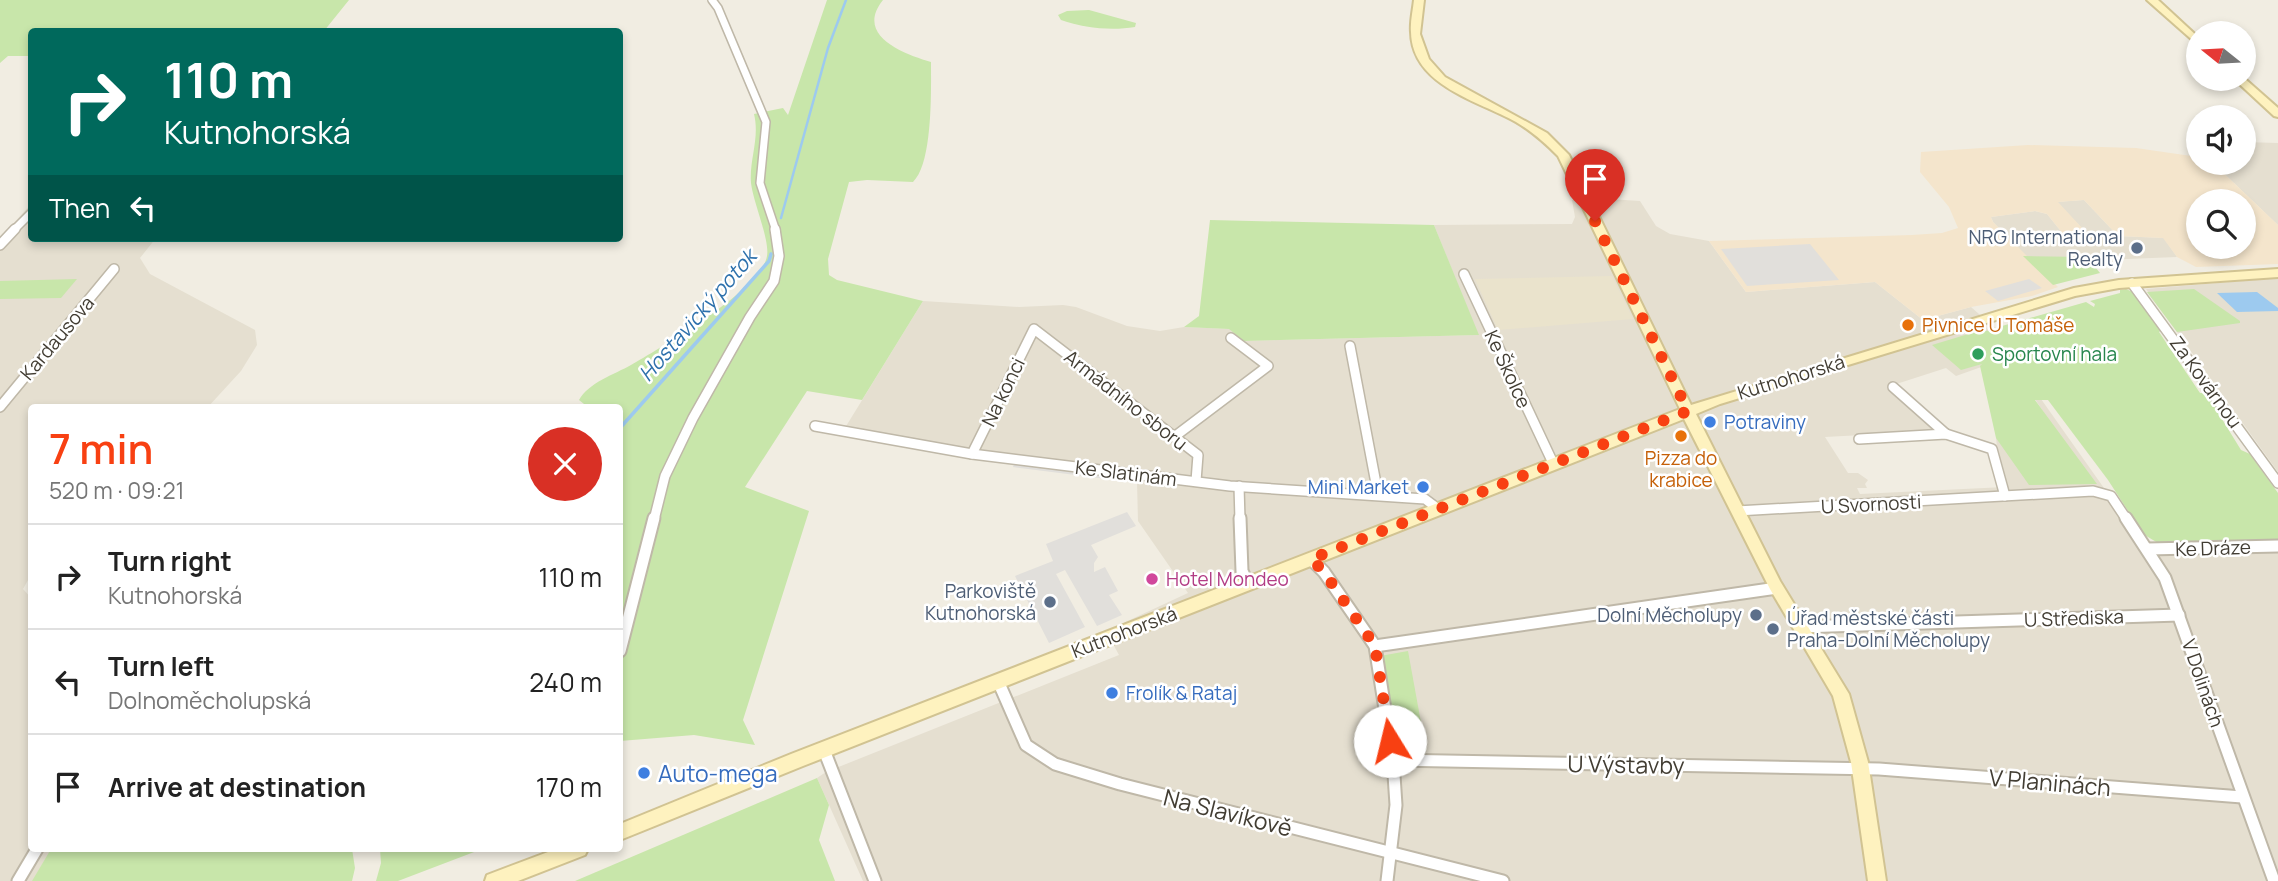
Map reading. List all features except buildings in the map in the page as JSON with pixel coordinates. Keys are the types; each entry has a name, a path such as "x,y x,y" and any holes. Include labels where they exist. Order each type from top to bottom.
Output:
{"main road":[{"path":"1419,0 1414,37 1419,55 1432,72 1458,90 1552,140 1563,155 1737,511 1777,588 1841,694 1847,710 1859,769 1877,881"},
{"path":"2152,0 2186,31"},
{"path":"2252,91 2278,114"},
{"name":"Kutnohorská","path":"623,831 1437,508 1747,390 2064,295 2132,283 2278,273"},
{"path":"494,881 569,852"}],"street":[{"path":"623,639 664,476 693,418 750,317 774,281 779,256 776,231 760,183 766,122 718,8 712,0"},
{"path":"0,245 28,216"},
{"name":"Kardausova","path":"1,405 114,269"},
{"name":"Ke Školce","path":"1464,274 1553,463"},
{"name":"Za Kovárnou","path":"2132,283 2278,483"},
{"name":"Armádního sboru","path":"1034,329 1198,456 1196,481"},
{"name":"Na konci","path":"972,454 1034,329"},
{"path":"1174,437 1268,366 1231,338"},
{"path":"1350,346 1378,494"},
{"path":"1894,387 1946,434"},
{"name":"Ke Slatinám","path":"815,426 972,454 1196,481 1425,499 1437,508"},
{"path":"1859,439 1946,434 1992,449 2005,496"},
{"path":"1239,486 1242,571 1248,584"},
{"name":"U Svornosti","path":"1737,511 2097,491 2111,496"},
{"name":"V Dolinách","path":"2111,496 2165,578 2274,881"},
{"name":"Ke Dráze","path":"2148,550 2278,546"},
{"path":"1311,559 1324,572 1375,646 1393,760 1396,805 1387,881"},
{"path":"1375,646 1777,588"},
{"name":"U Střediska","path":"1800,627 2179,615"},
{"name":"Na Slavíkově","path":"998,681 1026,744 1055,764 1120,784 1503,881"},
{"path":"824,750 875,881"},
{"name":"U Výstavby","path":"1393,760 1859,769"},
{"name":"V Planinách","path":"1859,769 2242,797"},
{"path":"18,881 35,852"}],"shaded area":[{"path":"2256,142 2278,143 2278,225 2256,204 2256,189 2240,189 2226,175 2256,175"},
{"path":"2028,145 2136,148 2186,155 2186,175 2226,175 2240,189 2186,189 2186,259 2256,259 2256,204 2278,225 2278,264 2196,267 2177,257 2163,238 2118,236 2084,200 2058,202 2095,242 2068,240 2047,214 2035,211 1991,217 2058,287 2032,296 1971,307 1923,320 1875,282 1746,292 1709,241 1912,235 1942,233 1958,228 1949,207 1920,172 1921,152"},
{"path":"1594,198 1640,201 1656,226 1670,234 1709,241 1746,292 1875,282 1923,320 1971,307 1995,328 2015,355 1956,376 1946,368 1887,387 1936,431 1825,437 1848,473 1858,473 1868,480 1865,484 1867,488 1857,488 1860,494 2005,487 1994,446 1997,446 1996,438 2046,416 2035,399 2041,399 2145,546 2278,540 2278,881 863,881 817,778 826,772 1119,655 1106,631 1188,593 1138,521 1137,482 840,436 923,301 1019,307 1063,305 1076,307 1127,326 1160,331 1184,327 1230,329 1244,341 1478,335 1434,225 1572,224 1575,217 1572,200"},
{"path":"2084,200 2118,236 2164,238 2177,257 2077,261 2029,259 1991,217 2035,211 2047,214 2068,240 2094,241 2057,202"},
{"path":"28,207 28,242 153,242 140,258 150,274 255,330 257,345 241,371 211,404 28,404 28,580 23,589 28,595 28,852 176,852 160,881 0,881 0,238"},
{"path":"1810,244 1839,280 1747,286 1721,249"},
{"path":"1612,276 1633,319 1498,330 1475,279"},
{"path":"2278,278 2278,472 2146,289"},
{"path":"2029,279 2042,288 1998,301 1985,291"},
{"path":"1014,464 1124,477 1123,481 1013,467"},
{"name":"Parkoviště Kutnohorská","path":"1127,512 1136,526 1091,545 1098,557 1094,563 1094,572 1105,567 1118,591 1109,595 1122,615 1097,626 1065,570 1056,574 1085,627 1049,643 1015,576 1053,561 1046,544"}],"green space":[{"path":"0,0 349,0 326,28 28,28 28,56 8,56 0,63"},
{"path":"827,0 883,0 876,13 875,24 879,33 886,42 931,62 930,125 924,159 920,173 913,182 849,182 828,259 829,275 837,280 923,301 862,400 807,391 745,487 809,511 743,720 755,745 694,735 623,741 623,404 584,404 579,400 595,384 645,357 729,301 748,285 761,269 767,249 751,183 756,132 754,114 783,108 788,115"},
{"path":"1089,10 1136,23 1135,27 1088,27 1061,20 1058,15 1067,11"},
{"path":"1210,220 1434,225 1479,335 1244,341 1229,329 1184,327 1199,316"},
{"path":"2023,256 2087,257 2100,273 2053,285"},
{"path":"77,279 61,298 0,299 0,281"},
{"path":"2126,289 2135,293 2162,330 2159,332 2200,393 2206,393 2241,450 2250,454 2278,493 2278,541 2163,546 2143,534 2108,480 2048,400 2035,400 2097,484 2029,485 1996,438 1980,366 1982,364 1961,370 1932,345 1975,332 1996,330 1995,328 2086,302 2094,307 2095,304 2090,301"},
{"path":"2194,289 2240,323 2177,332 2147,292"},
{"path":"1408,651 1426,750 1400,750 1380,656"},
{"path":"817,778 829,805 819,840 835,881 575,881"},
{"path":"49,852 352,852 355,868 352,881 32,881"},
{"path":"380,852 474,852 398,881 376,881 381,863"}],"water":[{"path":"2257,292 2278,308 2278,311 2237,312 2217,293"}],"waterway":[{"name":"Hostavický potok","path":"781,218 828,48 846,0"},
{"name":"Hostavický potok","path":"623,425 769,261 771,254"}],"place":[{"name":"NRG International Realty","path":"2137,248"},
{"name":"Pivnice U Tomáše","path":"1908,325"},
{"name":"Sportovní hala","path":"1978,354"},
{"name":"Potraviny","path":"1710,422"},
{"name":"Pizza do krabice","path":"1681,436"},
{"name":"Mini Market","path":"1423,487"},
{"name":"Hotel Mondeo","path":"1152,579"},
{"name":"Parkoviště Kutnohorská","path":"1050,602"},
{"name":"Dolní Měcholupy","path":"1756,615"},
{"name":"Úřad městské části Praha-Dolní Měcholupy","path":"1773,629"},
{"name":"Frolík & Rataj","path":"1112,693"},
{"name":"Auto-mega","path":"644,773"}],"route":[{"path":"1390,741 1375,646 1324,572 1311,559 1688,411 1595,221"}]}
